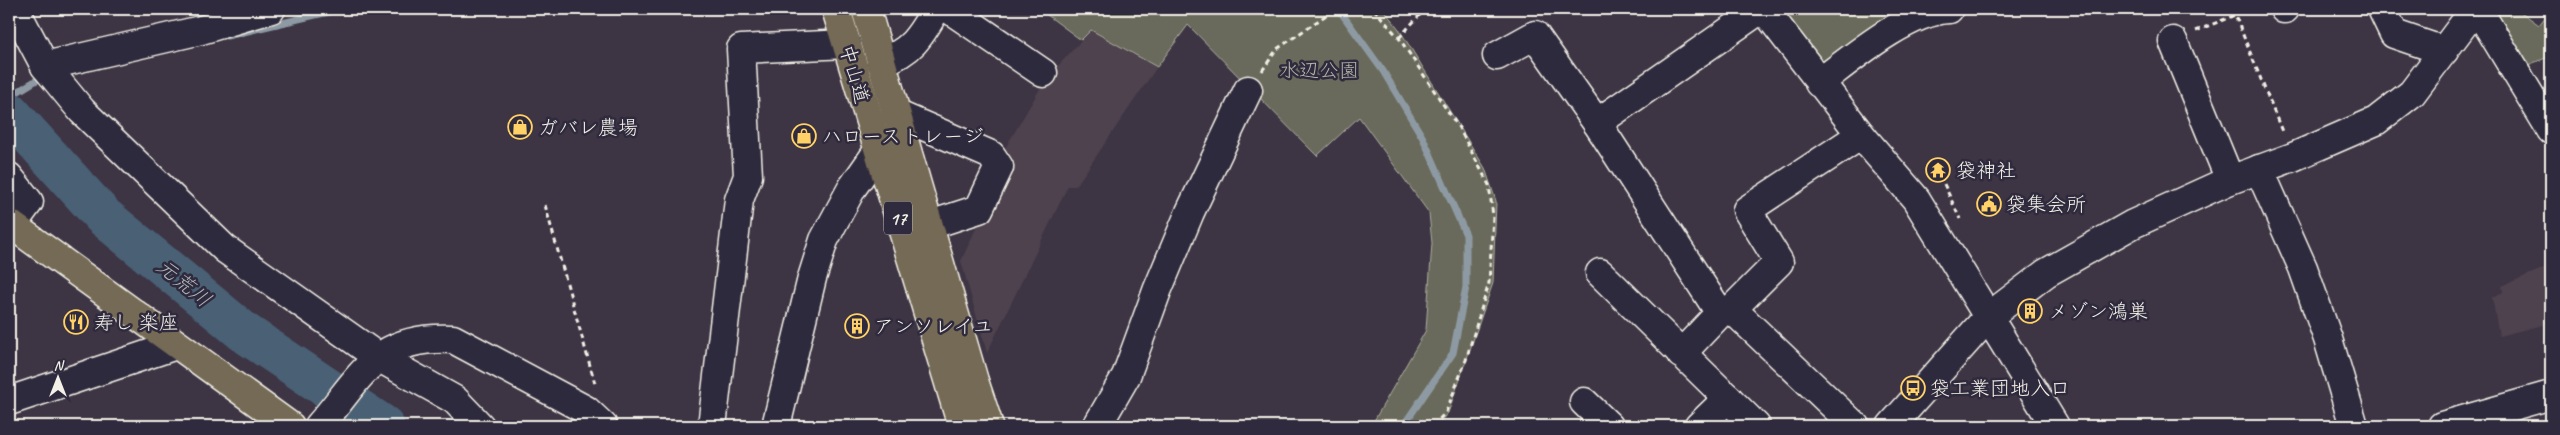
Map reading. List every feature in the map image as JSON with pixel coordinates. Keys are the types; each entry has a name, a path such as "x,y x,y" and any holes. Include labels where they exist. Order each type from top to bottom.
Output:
{"main road":[{"name":"中山道","path":"836,9 962,426"},
{"name":"中山道","path":"866,9 974,381 989,426"},
{"path":"10,226 290,426"}],"street":[{"path":"15,9 45,66 82,111 225,249 373,362 455,400 480,426"},
{"path":"45,66 199,19 271,9"},
{"path":"881,62 900,56 922,34 936,9"},
{"path":"949,9 1042,73"},
{"path":"1597,124 1762,9 1861,135 1916,199 1987,318 2055,426"},
{"path":"1820,83 1854,56 1920,14 1948,9"},
{"path":"2382,9 2394,34 2444,51"},
{"path":"1891,426 1987,318 2046,273 2133,224 2230,180 2376,121 2412,93 2474,9 2485,21 2551,130"},
{"path":"1497,56 1535,35 1726,311 1855,426"},
{"path":"2172,42 2230,180"},
{"path":"712,426 739,200 748,176 741,50 847,44"},
{"path":"1097,426 1126,376 1156,291 1190,212 1248,90"},
{"path":"896,114 991,155 999,167 979,209 930,225"},
{"path":"1682,354 1780,262 1747,210 1861,135"},
{"path":"776,426 812,278 824,240 852,188 878,151"},
{"path":"2258,169 2303,268 2328,339 2354,426"},
{"path":"9,177 29,202 10,226"},
{"path":"1600,273 1756,426"},
{"path":"321,424 373,362 403,345 428,338 454,340 586,410 603,426"},
{"path":"9,401 176,345"},
{"path":"2442,426 2551,395"},
{"path":"1699,426 1728,398"},
{"path":"1584,402 1609,426"}],"path":[{"path":"1248,90 1277,50 1335,9"},
{"path":"1374,9 1399,38 1459,128 1489,185 1493,216 1489,283 1466,360 1446,412 1433,426"},
{"path":"1399,38 1425,9"},
{"path":"2172,42 2235,14 2293,156"},
{"path":"545,205 597,389"}],"shaded area":[{"path":"1091,30 1157,67 1076,186 1068,186 987,353 961,261 1006,163 1000,157 1045,80"},
{"path":"2551,265 2551,323 2499,336 2492,297 2503,292 2502,286"}],"green space":[{"name":"水辺公園","path":"1039,9 1383,9 1399,29 1485,168 1496,201 1493,283 1448,413 1436,426 1371,426 1426,330 1432,243 1429,213 1359,117 1317,156 1188,25 1157,67 1091,30 1081,40"},
{"path":"1786,9 1899,9 1904,17 1818,71 1778,14"},
{"path":"2490,9 2497,11 2517,9 2539,25 2550,11 2551,56 2520,68"}],"waterway":[{"path":"227,36 341,9"},
{"path":"1340,11 1383,71 1423,138 1466,235 1466,287 1453,353 1403,426"},
{"path":"9,97 40,78"},
{"name":"元荒川","path":"9,112 103,216 245,333 384,426"}],"place":[{"name":"ガバレ農場","path":"520,127"},
{"name":"ハローストレージ","path":"804,136"},
{"name":"袋神社","path":"1938,170"},
{"name":"袋集会所","path":"1989,204"},
{"name":"メゾン鴻巣","path":"2030,311"},
{"name":"寿し 楽座","path":"76,322"},
{"name":"アンソレイユ","path":"857,326"},
{"name":"袋工業団地入口","path":"1913,388"}]}
